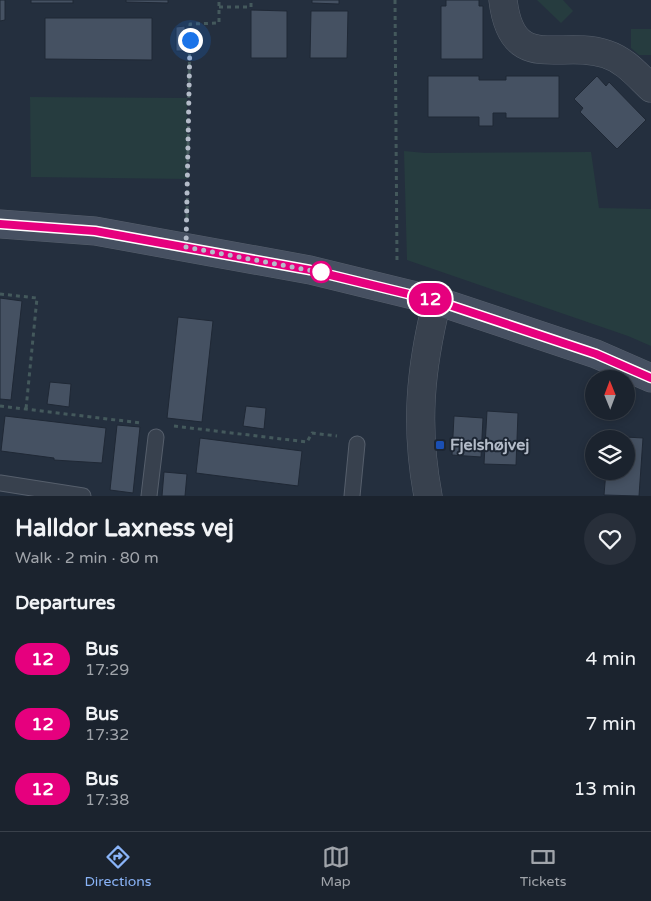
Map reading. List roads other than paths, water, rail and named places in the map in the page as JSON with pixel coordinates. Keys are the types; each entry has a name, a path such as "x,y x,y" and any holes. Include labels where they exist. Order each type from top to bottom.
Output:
{"street":[{"path":"503,0 507,23 520,42 530,48 606,54 627,65 651,88"},
{"path":"0,224 95,231 310,270 437,301 596,354 651,378"},
{"path":"428,496 422,464 419,420 423,367 437,301"}],"lane":[{"path":"149,496 160,431"},
{"path":"352,496 357,444"},
{"path":"0,483 83,496"}],"place":[{"name":"Fjelshøjvej","path":"440,445"}]}
